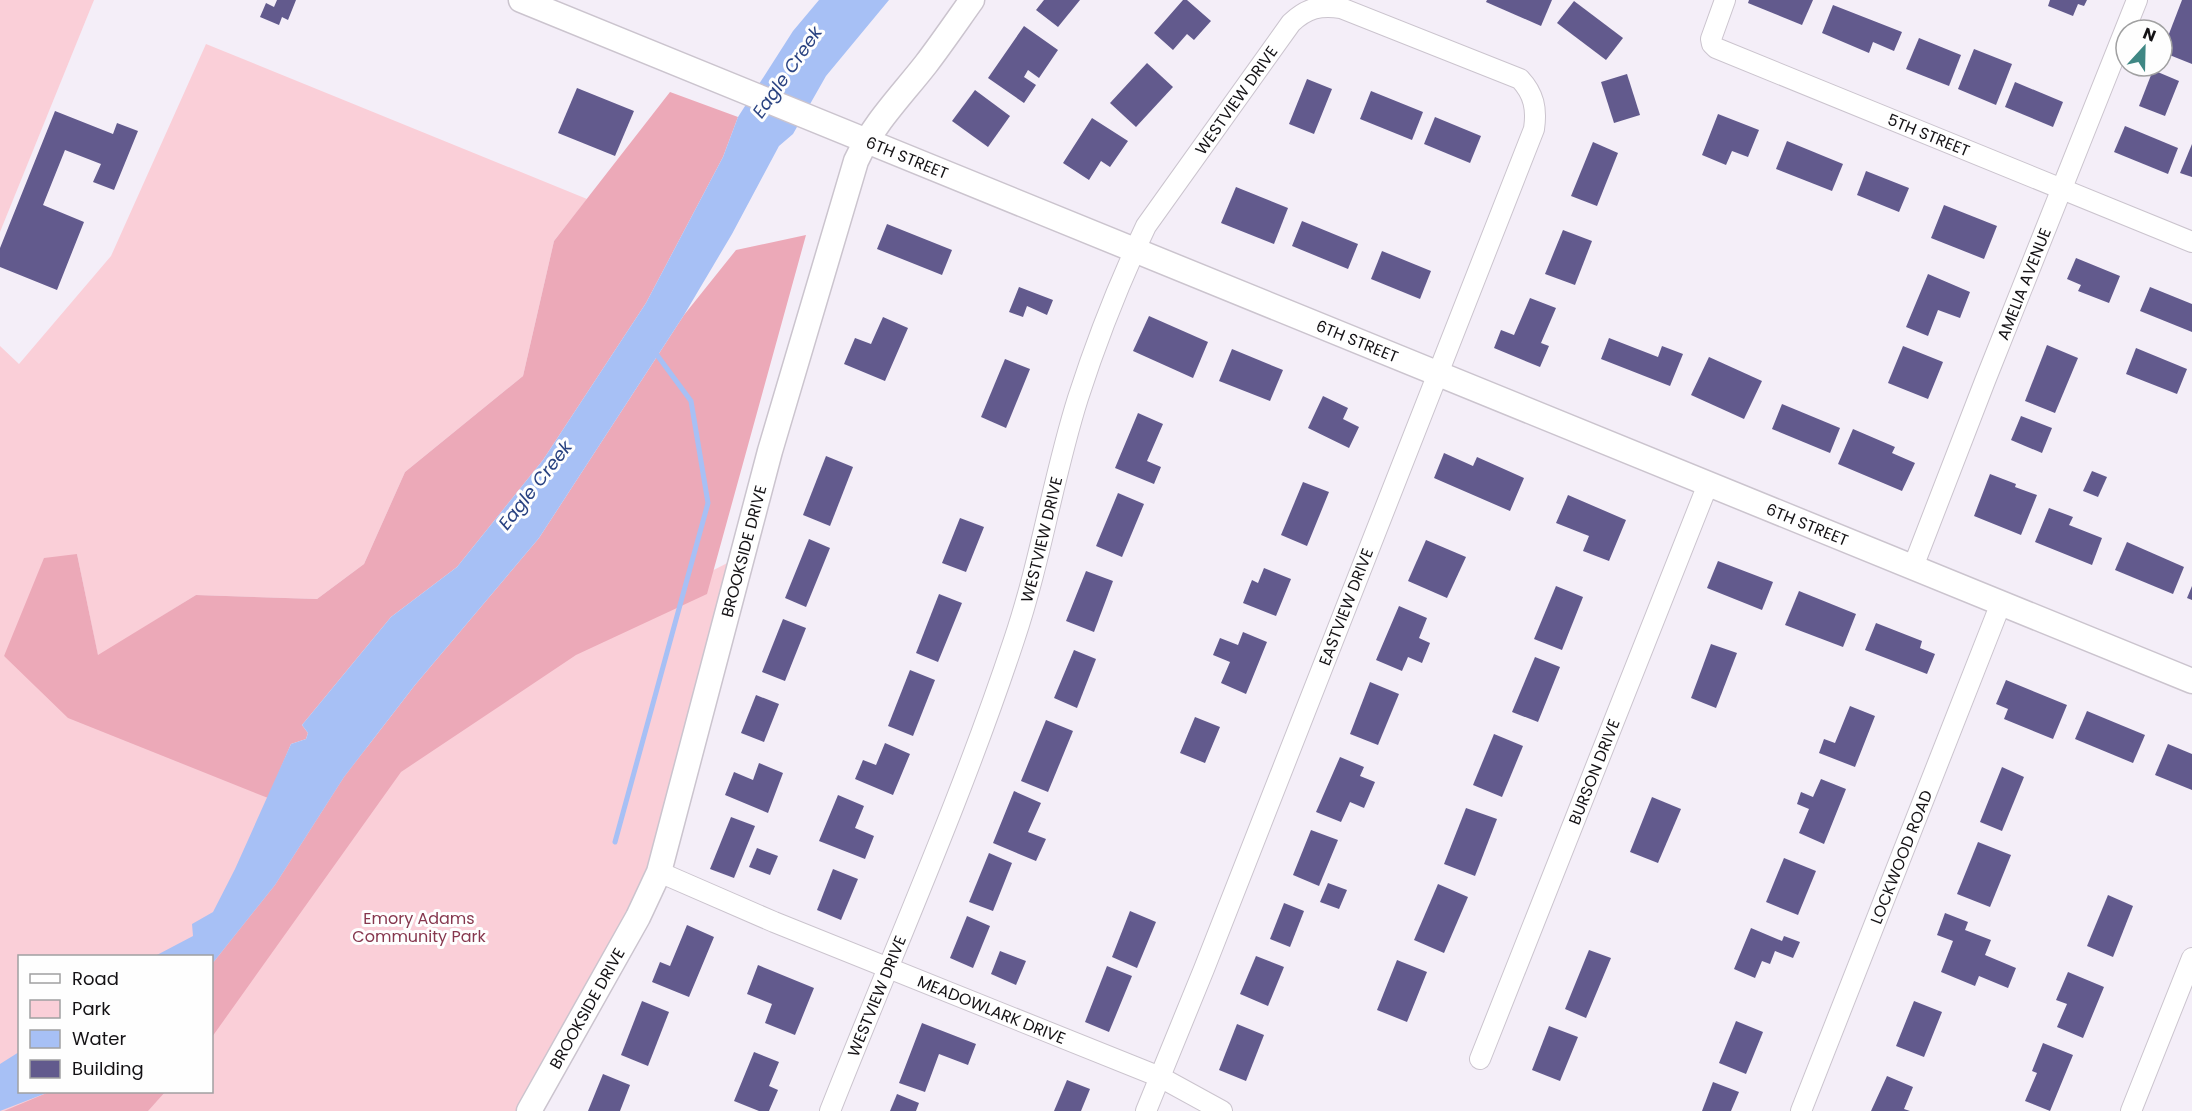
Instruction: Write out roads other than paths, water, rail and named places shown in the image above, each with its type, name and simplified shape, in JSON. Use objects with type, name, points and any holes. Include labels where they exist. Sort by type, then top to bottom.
[{"type":"street","name":"6TH STREET","points":[[521,0],[2192,681]]},
{"type":"street","name":"BROOKSIDE DRIVE","points":[[529,1111],[638,917],[659,872],[770,452],[856,161],[866,141],[972,0]]},
{"type":"street","name":"5TH STREET","points":[[1725,0],[1711,39],[1712,45],[1716,48],[2192,242]]},
{"type":"street","name":"AMELIA AVENUE","points":[[1913,567],[2138,0]]},
{"type":"street","name":"EASTVIEW DRIVE","points":[[1146,1111],[1526,154],[1536,117],[1528,88],[1512,76],[1341,8],[1316,7]]},
{"type":"street","name":"WESTVIEW DRIVE","points":[[830,1111],[964,775],[1013,643],[1040,554],[1078,399],[1134,250],[1146,226],[1291,23],[1300,15],[1316,7]]},
{"type":"street","name":"BURSON DRIVE","points":[[1480,1059],[1708,484]]},
{"type":"street","name":"LOCKWOOD ROAD","points":[[1801,1111],[2001,603]]},
{"type":"street","name":"MEADOWLARK DRIVE","points":[[659,872],[774,922],[1160,1077],[1222,1111]]},
{"type":"street","points":[[2131,1111],[2192,958]]},
{"type":"water","name":"Eagle Creek","points":[[819,0],[889,0],[826,76],[793,134],[779,146],[732,234],[684,315],[539,538],[415,685],[344,777],[275,885],[213,963],[213,955],[157,955],[193,936],[192,924],[213,912],[235,869],[291,744],[306,739],[308,733],[302,725],[391,617],[457,567],[543,460],[646,303],[723,157],[738,117],[793,31]]},
{"type":"water","points":[[18,1053],[18,1093],[46,1093],[0,1111],[0,1064]]},
{"type":"waterway","points":[[615,842],[708,503],[691,401],[654,351]]},
{"type":"park label","name":"Emory Adams Community Park","points":[[419,927]]}]
